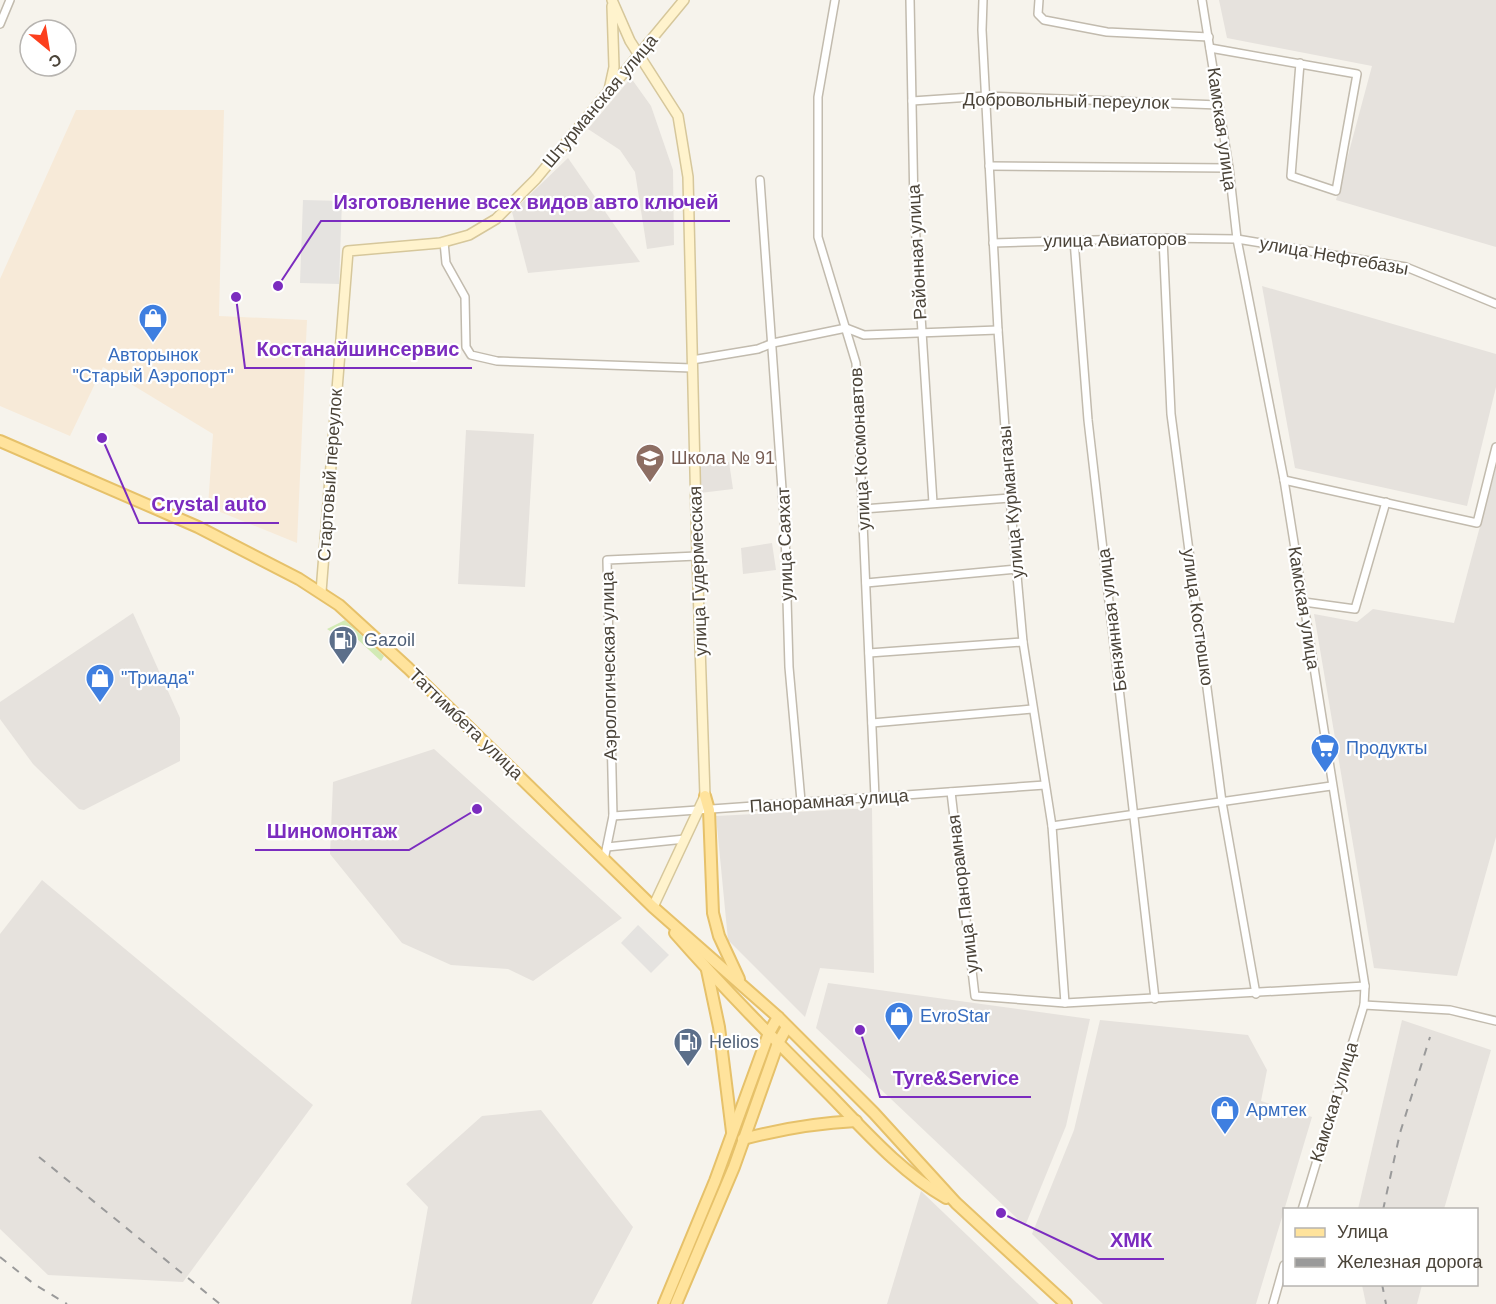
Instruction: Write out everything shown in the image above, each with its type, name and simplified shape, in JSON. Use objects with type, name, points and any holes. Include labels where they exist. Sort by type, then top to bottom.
[{"type":"main road","name":"улица Гудермесская","points":[[612,0],[639,56],[678,117],[688,177],[705,796]]},
{"type":"main road","points":[[608,92],[614,66],[612,0]]},
{"type":"main road","name":"Штурманская улица","points":[[348,251],[444,242],[469,235],[496,219],[536,179],[682,1]]},
{"type":"main road","name":"Стартовый переулок","points":[[321,592],[348,251]]},
{"type":"main road","name":"Таттимбета улица","points":[[0,441],[198,527],[321,592],[394,655],[653,908]]},
{"type":"main road","points":[[705,796],[704,811],[713,913],[719,936],[740,982]]},
{"type":"main road","points":[[653,908],[685,839],[704,811]]},
{"type":"main road","points":[[653,908],[778,1017],[874,1113],[956,1203],[1066,1304]]},
{"type":"main road","points":[[653,908],[707,969],[856,1121],[922,1184],[956,1203]]},
{"type":"main road","points":[[707,969],[737,1137]]},
{"type":"main road","points":[[676,1304],[737,1137],[769,1033],[778,1017]]},
{"type":"main road","points":[[664,1304],[778,1043],[788,1027]]},
{"type":"main road","points":[[737,1137],[814,1123],[856,1121]]},
{"type":"street","points":[[0,24],[10,0]]},
{"type":"street","name":"улица Космонавтов","points":[[835,0],[818,97],[818,237],[856,363],[875,797]]},
{"type":"street","name":"Районная улица","points":[[910,0],[921,333],[933,503]]},
{"type":"street","name":"улица Курмангазы","points":[[983,0],[982,30],[993,243],[1010,498],[1023,642],[1052,825],[1065,1003]]},
{"type":"street","points":[[1039,0],[1038,14],[1044,20],[1107,32],[1209,37]]},
{"type":"street","name":"Камская улица","points":[[1202,0],[1229,168],[1237,239],[1284,480],[1365,986],[1364,1005],[1302,1208]]},
{"type":"street","points":[[1210,48],[1299,63],[1357,74],[1336,191],[1291,176],[1299,63]]},
{"type":"street","name":"Добровольный переулок","points":[[912,101],[986,96],[1219,105]]},
{"type":"street","points":[[989,166],[1229,168]]},
{"type":"street","name":"улица Саяхат","points":[[760,180],[786,531],[789,667],[801,801]]},
{"type":"street","name":"улица Авиаторов","points":[[993,243],[1163,238],[1237,239]]},
{"type":"street","name":"улица Костюшко","points":[[1163,238],[1171,414],[1222,802],[1256,994]]},
{"type":"street","name":"улица Нефтебазы","points":[[1237,239],[1406,267],[1496,304]]},
{"type":"street","name":"Бензинная улица","points":[[1074,240],[1088,420],[1136,814],[1155,999]]},
{"type":"street","points":[[444,242],[447,263],[465,297],[466,347],[471,355],[497,361],[692,364],[758,349],[773,343],[846,328],[864,335],[998,330]]},
{"type":"street","points":[[1284,480],[1477,523],[1496,447]]},
{"type":"street","points":[[863,509],[1010,498]]},
{"type":"street","points":[[1304,602],[1355,609],[1386,502]]},
{"type":"street","name":"Аэрологическая улица","points":[[604,861],[613,816],[607,560],[697,556]]},
{"type":"street","points":[[866,583],[1017,569]]},
{"type":"street","points":[[869,653],[1023,642]]},
{"type":"street","points":[[872,723],[1032,708]]},
{"type":"street","name":"Панорамная улица","points":[[613,816],[1045,785]]},
{"type":"street","points":[[1052,825],[1332,786]]},
{"type":"street","name":"улица Панорамная","points":[[951,792],[975,996],[1065,1003]]},
{"type":"street","points":[[607,847],[685,839]]},
{"type":"street","points":[[1065,1003],[1256,994],[1365,986]]},
{"type":"street","points":[[1364,1005],[1450,1010],[1496,1021]]},
{"type":"street","points":[[1273,1304],[1283,1269]]},
{"type":"shaded area","points":[[1219,0],[1496,0],[1496,247],[1336,200],[1372,66],[1227,38]]},
{"type":"shaded area","points":[[631,78],[651,106],[673,170],[674,245],[647,249],[635,172],[620,150],[588,129]]},
{"type":"shaded area","name":"Авторынок \"Старый Аэропорт\"","points":[[76,110],[224,110],[219,316],[307,320],[297,543],[208,507],[213,434],[103,367],[70,436],[0,406],[0,279]]},
{"type":"shaded area","points":[[568,158],[640,262],[528,273],[512,212]]},
{"type":"shaded area","points":[[303,200],[342,201],[339,284],[300,283]]},
{"type":"shaded area","points":[[1262,286],[1496,354],[1496,387],[1467,506],[1295,468]]},
{"type":"shaded area","points":[[466,430],[534,434],[525,587],[458,584]]},
{"type":"shaded area","points":[[729,462],[733,489],[700,493],[699,467]]},
{"type":"shaded area","points":[[1496,467],[1496,837],[1457,976],[1374,968],[1314,614],[1357,622],[1373,609],[1454,623]]},
{"type":"shaded area","points":[[772,543],[776,570],[743,574],[741,548]]},
{"type":"shaded area","points":[[133,613],[180,718],[180,761],[84,810],[79,809],[33,764],[0,719],[0,702]]},
{"type":"shaded area","points":[[434,749],[622,918],[533,981],[508,969],[451,965],[402,943],[330,854],[333,782]]},
{"type":"shaded area","points":[[872,808],[874,973],[820,968],[805,1017],[728,940],[716,816]]},
{"type":"shaded area","points":[[42,880],[313,1105],[183,1282],[48,1275],[0,1229],[0,934]]},
{"type":"shaded area","points":[[638,925],[669,955],[651,973],[621,943]]},
{"type":"shaded area","points":[[828,983],[1090,1019],[1066,1126],[1025,1226],[816,1028]]},
{"type":"shaded area","points":[[1100,1020],[1248,1035],[1267,1070],[1261,1101],[1312,1117],[1256,1304],[1103,1304],[1032,1234],[1074,1130]]},
{"type":"shaded area","points":[[1402,1020],[1491,1050],[1444,1208],[1358,1208]]},
{"type":"shaded area","points":[[541,1110],[633,1227],[592,1304],[411,1304],[428,1207],[406,1184],[482,1116]]},
{"type":"shaded area","points":[[921,1191],[1039,1304],[887,1304]]},
{"type":"shaded area","points":[[1362,1286],[1422,1286],[1417,1304],[1366,1304]]},
{"type":"green space","points":[[345,620],[384,656],[381,661],[342,625],[330,631],[327,629]]},
{"type":"railway","points":[[1383,1208],[1400,1133],[1430,1037]]},
{"type":"railway","points":[[39,1157],[220,1304]]},
{"type":"railway","points":[[0,1257],[34,1284],[67,1304]]},
{"type":"railway","points":[[1382,1286],[1386,1304]]},
{"type":"place","name":"Изготовление всех видов авто ключей","points":[[278,286]]},
{"type":"place","name":"Костанайшинсервис","points":[[236,297]]},
{"type":"place","name":"Авторынок \"Старый Аэропорт\"","points":[[153,344]]},
{"type":"place","name":"Crystal auto","points":[[102,438]]},
{"type":"place","name":"Школа № 91","points":[[650,484]]},
{"type":"place","name":"Gazoil","points":[[343,666]]},
{"type":"place","name":"\"Триада\"","points":[[100,704]]},
{"type":"place","name":"Продукты","points":[[1325,774]]},
{"type":"place","name":"Шиномонтаж","points":[[477,809]]},
{"type":"place","name":"Tyre&Service","points":[[860,1030]]},
{"type":"place","name":"EvroStar","points":[[899,1042]]},
{"type":"place","name":"Helios","points":[[688,1068]]},
{"type":"place","name":"Армтек","points":[[1225,1136]]},
{"type":"place","name":"ХМК","points":[[1001,1213]]}]
